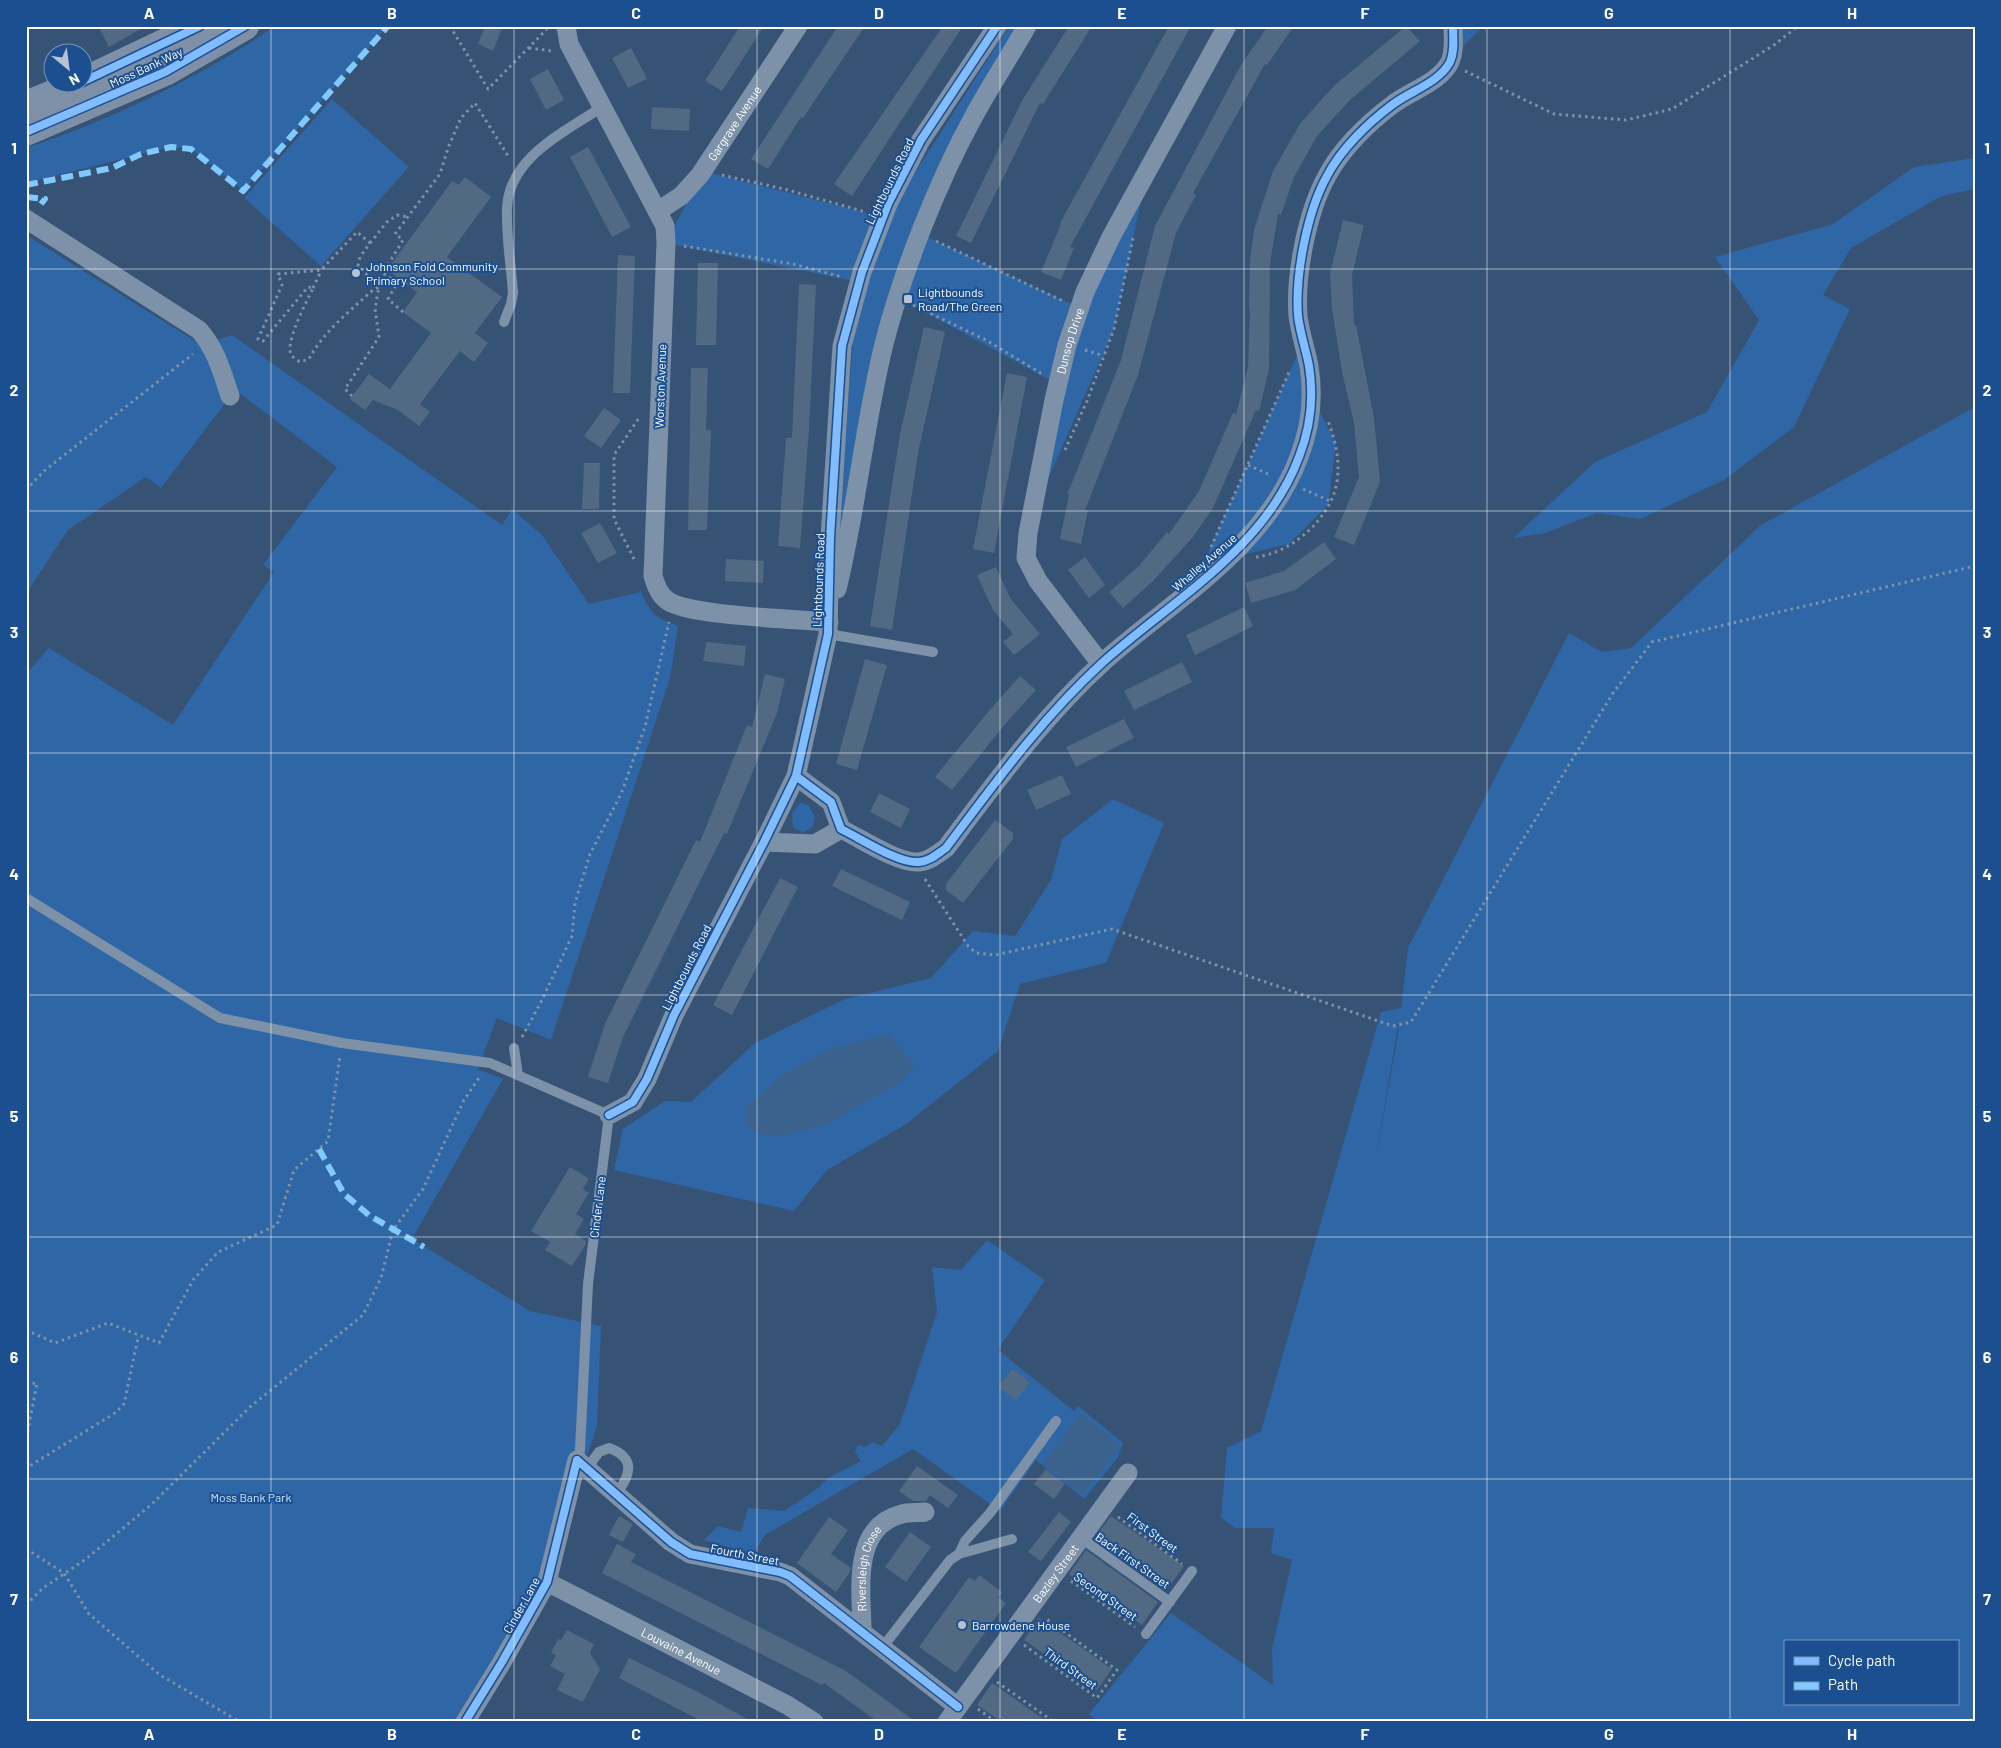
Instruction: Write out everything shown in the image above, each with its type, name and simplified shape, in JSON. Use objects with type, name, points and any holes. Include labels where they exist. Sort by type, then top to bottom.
[{"type":"highway","name":"Moss Bank Way","points":[[92,77],[200,26]]},
{"type":"highway","name":"Moss Bank Way","points":[[26,132],[165,72],[244,26]]},
{"type":"highway","name":"Moss Bank Way","points":[[26,104],[57,92]]},
{"type":"street","name":"Worston Avenue","points":[[566,26],[569,44],[665,226],[666,242],[652,576],[660,594],[674,605]]},
{"type":"street","name":"Gargrave Avenue","points":[[658,211],[682,196],[704,171],[798,26]]},
{"type":"street","name":"Lightbounds Road","points":[[828,628],[830,538],[842,346],[859,282],[883,217],[921,140],[997,26]]},
{"type":"street","name":"Lightbounds Road","points":[[608,1115],[634,1102],[647,1079],[674,1015],[764,842],[796,776],[828,628],[850,538],[873,396],[885,342],[921,234],[942,183],[974,116],[1027,26]]},
{"type":"street","name":"Dunsop Drive","points":[[1102,664],[1038,581],[1026,558],[1028,533],[1057,384],[1080,308],[1111,237],[1227,26]]},
{"type":"street","points":[[1449,62],[1454,45],[1453,26]]},
{"type":"street","name":"Whalley Avenue","points":[[912,862],[932,859],[946,848],[1032,734],[1102,664],[1243,545],[1278,499],[1299,458],[1311,415],[1310,369],[1298,316],[1305,240],[1315,197],[1333,164],[1363,131],[1392,105],[1436,77],[1449,62]]},
{"type":"street","points":[[26,219],[199,330],[210,342],[230,396]]},
{"type":"street","points":[[674,605],[688,610],[828,628]]},
{"type":"street","points":[[796,776],[831,802],[841,829],[912,862]]},
{"type":"street","points":[[764,842],[815,844],[841,829]]},
{"type":"street","name":"Fourth Street","points":[[582,1464],[671,1542],[690,1554],[780,1572],[790,1576],[882,1648],[952,1714]]},
{"type":"street","name":"Cinder Lane","points":[[465,1722],[502,1662],[547,1582],[582,1464]]},
{"type":"street","name":"Bazley Street","points":[[952,1714],[1128,1473]]},
{"type":"street","name":"Riversleigh Close","points":[[862,1632],[862,1563],[866,1544],[887,1520],[903,1514],[925,1512]]},
{"type":"street","name":"Louvaine Avenue","points":[[547,1582],[787,1705],[814,1722]]},
{"type":"lane","points":[[504,322],[513,293],[507,208],[514,181],[524,164],[537,151],[602,107]]},
{"type":"lane","points":[[828,628],[932,652]]},
{"type":"lane","points":[[26,898],[220,1018],[342,1043],[490,1063],[608,1115]]},
{"type":"lane","points":[[514,1048],[518,1075]]},
{"type":"lane","name":"Cinder Lane","points":[[582,1464],[580,1450],[588,1284],[608,1115]]},
{"type":"lane","points":[[959,1554],[965,1541],[990,1513],[1056,1421]]},
{"type":"lane","points":[[582,1464],[599,1452],[609,1448],[621,1452],[627,1462],[629,1472],[626,1482],[616,1494]]},
{"type":"lane","name":"Back First Street","points":[[1081,1538],[1170,1602]]},
{"type":"lane","points":[[882,1648],[941,1568],[959,1554],[1012,1539]]},
{"type":"lane","points":[[1146,1634],[1192,1571]]},
{"type":"path","points":[[450,26],[488,89],[550,26]]},
{"type":"path","points":[[1449,62],[1503,91],[1554,114],[1626,120],[1672,108],[1774,45],[1798,26]]},
{"type":"path","points":[[403,312],[388,299],[397,283],[383,273],[403,240],[395,234],[440,174],[448,148],[461,118],[475,103],[508,156]]},
{"type":"path","points":[[704,171],[784,188],[883,217]]},
{"type":"path","points":[[379,287],[358,266],[360,257],[387,222],[397,216],[408,217]]},
{"type":"path","points":[[370,243],[357,232],[322,270],[298,322],[290,349],[293,358],[300,362],[309,359],[316,347],[334,326],[373,290],[379,287]]},
{"type":"path","points":[[921,234],[1080,308]]},
{"type":"path","points":[[1063,454],[1087,401],[1114,330],[1134,237]]},
{"type":"path","points":[[666,242],[793,264],[859,282]]},
{"type":"path","points":[[313,288],[308,286],[263,341],[258,339],[282,285],[278,274],[322,270]]},
{"type":"path","points":[[352,396],[344,389],[379,337],[375,309],[379,287],[386,276]]},
{"type":"path","points":[[899,298],[986,340],[1057,384]]},
{"type":"path","points":[[1208,553],[1304,340]]},
{"type":"path","points":[[26,490],[44,472],[166,373],[210,342]]},
{"type":"path","points":[[1228,558],[1259,557],[1279,550],[1300,538],[1328,505],[1336,484],[1338,464],[1336,443],[1328,420],[1310,394]]},
{"type":"path","points":[[639,561],[634,559],[614,518],[614,455],[640,416],[644,416]]},
{"type":"path","points":[[912,862],[928,882],[968,946],[976,953],[995,955],[1112,929],[1393,1026],[1411,1022],[1613,693],[1652,642],[1975,566]]},
{"type":"path","points":[[514,1048],[534,1016],[572,936],[575,903],[590,854],[621,794],[645,727],[661,650],[674,605]]},
{"type":"path","points":[[26,1330],[55,1343],[108,1323],[159,1343],[194,1280],[218,1252],[277,1225],[294,1170],[328,1141],[342,1043]]},
{"type":"path","points":[[26,1605],[43,1588],[86,1559],[152,1504],[250,1407],[363,1315],[380,1278],[393,1230],[423,1190],[464,1100],[490,1063]]},
{"type":"path","points":[[26,1464],[28,1467],[115,1413],[124,1404],[138,1338]]},
{"type":"path","points":[[26,1384],[37,1382],[26,1440]]},
{"type":"path","points":[[26,1549],[64,1573],[89,1614],[160,1674],[240,1722]]},
{"type":"path","points":[[983,1672],[1054,1722]]},
{"type":"green space","points":[[275,26],[388,26],[243,191],[191,149],[171,147],[26,183],[26,148],[123,111],[155,96],[217,63]]},
{"type":"green space","points":[[1009,26],[1019,26],[916,225],[842,542],[837,542],[853,340],[863,288],[893,214],[911,179]]},
{"type":"green space","points":[[1461,26],[1483,26],[1463,46]]},
{"type":"green space","points":[[332,99],[409,167],[321,266],[244,198]]},
{"type":"green space","points":[[1975,158],[1975,189],[1941,196],[1851,248],[1823,295],[1850,309],[1794,427],[1724,480],[1640,519],[1597,513],[1545,533],[1513,538],[1595,462],[1707,412],[1759,320],[1715,257],[1833,224],[1914,167]]},
{"type":"green space","points":[[703,171],[883,217],[859,282],[666,243]]},
{"type":"green space","points":[[1145,182],[1114,329],[1031,518],[1057,384],[899,298],[921,234],[1080,308]]},
{"type":"green space","name":"Moss Bank Park","points":[[26,235],[203,346],[232,335],[502,525],[512,509],[542,535],[589,604],[641,592],[647,605],[655,614],[678,626],[670,678],[551,1040],[497,1018],[478,1069],[503,1079],[412,1239],[530,1311],[601,1326],[597,1425],[588,1454],[568,1459],[547,1582],[465,1722],[26,1722],[26,674],[49,648],[173,725],[274,572],[263,565],[337,467],[235,390],[161,488],[146,477],[68,530],[26,594]]},
{"type":"green space","points":[[1304,340],[1310,393],[1336,443],[1328,505],[1289,544],[1228,558],[1192,588]]},
{"type":"green space","points":[[1975,407],[1975,1722],[1100,1722],[1089,1714],[1171,1613],[1273,1685],[1272,1649],[1292,1560],[1271,1553],[1274,1528],[1235,1528],[1221,1517],[1227,1448],[1261,1431],[1381,1012],[1401,1008],[1408,948],[1569,633],[1602,652],[1631,648],[1761,525]],"holes":[[[1399,1020],[1398,1034],[1374,1168]]]},
{"type":"green space","points":[[1113,799],[1164,823],[1106,963],[1020,984],[998,1051],[905,1125],[827,1170],[794,1211],[614,1170],[623,1129],[665,1101],[691,1102],[755,1043],[845,999],[931,978],[973,931],[1015,936],[1051,880],[1062,839]]},
{"type":"green space","points":[[800,803],[808,805],[815,816],[813,826],[803,833],[793,827],[792,813]]},
{"type":"green space","points":[[987,1240],[1045,1280],[998,1350],[1074,1411],[1078,1406],[1123,1443],[1118,1457],[1084,1499],[1036,1460],[1000,1511],[913,1449],[765,1535],[753,1554],[704,1540],[718,1526],[741,1532],[748,1508],[784,1511],[818,1488],[828,1478],[861,1461],[855,1452],[857,1445],[865,1447],[873,1442],[882,1446],[900,1424],[937,1312],[932,1267],[961,1270]]},
{"type":"shaded area","points":[[889,1034],[915,1066],[900,1082],[826,1125],[782,1136],[757,1134],[746,1123],[746,1108],[778,1078],[829,1049]]},
{"type":"shaded area","points":[[1081,1413],[1119,1445],[1116,1453],[1081,1495],[1043,1463]]},
{"type":"building","points":[[98,26],[146,26],[109,47]]},
{"type":"building","points":[[485,26],[503,26],[493,51],[478,44]]},
{"type":"building","points":[[740,26],[764,26],[722,91],[705,81]]},
{"type":"building","points":[[838,26],[865,26],[803,118],[801,117],[768,169],[751,159]]},
{"type":"building","points":[[943,26],[963,26],[852,196],[834,184]]},
{"type":"building","points":[[1069,26],[1092,26],[1043,104],[1040,103],[971,243],[956,236],[1023,99]]},
{"type":"building","points":[[1169,26],[1191,26],[1070,247],[1074,248],[1061,280],[1041,272],[1060,223]]},
{"type":"building","points":[[1268,26],[1294,26],[1267,65],[1265,64],[1193,193],[1196,195],[1176,233],[1138,375],[1085,510],[1088,510],[1081,544],[1060,539],[1069,495],[1067,495],[1121,360],[1155,226],[1241,65]]},
{"type":"building","points":[[1406,26],[1420,41],[1350,100],[1317,136],[1294,177],[1281,215],[1278,214],[1270,264],[1269,369],[1259,411],[1256,410],[1213,508],[1193,537],[1153,581],[1123,608],[1109,592],[1139,566],[1167,532],[1169,534],[1199,491],[1233,413],[1236,414],[1248,368],[1250,260],[1254,230],[1273,171],[1300,124],[1320,101],[1336,84]]},
{"type":"building","points":[[631,48],[647,79],[628,88],[612,58]]},
{"type":"building","points":[[548,69],[564,100],[546,110],[530,79]]},
{"type":"building","points":[[652,107],[690,109],[689,131],[651,129]]},
{"type":"building","points":[[588,147],[631,227],[612,237],[570,157]]},
{"type":"building","points":[[465,177],[491,197],[447,257],[502,297],[475,333],[488,343],[474,362],[460,351],[420,404],[430,412],[419,426],[398,410],[373,400],[365,410],[350,399],[369,374],[390,389],[431,333],[403,312],[417,292],[387,270],[452,181],[459,185]]},
{"type":"building","points":[[1343,220],[1364,225],[1352,275],[1354,325],[1356,325],[1374,418],[1380,482],[1354,545],[1334,537],[1359,477],[1354,423],[1342,372],[1332,309],[1330,274]]},
{"type":"building","points":[[618,255],[635,256],[630,393],[613,393]]},
{"type":"building","points":[[698,263],[718,263],[716,345],[696,345]]},
{"type":"building","points":[[799,284],[816,285],[809,429],[800,548],[778,546],[786,438],[792,438]]},
{"type":"building","points":[[924,327],[945,332],[918,453],[892,630],[870,626],[900,434]]},
{"type":"building","points":[[691,368],[708,368],[706,430],[711,430],[707,530],[688,530]]},
{"type":"building","points":[[1007,373],[1027,377],[994,553],[973,549]]},
{"type":"building","points":[[604,408],[621,420],[601,448],[584,436]]},
{"type":"building","points":[[584,463],[600,463],[599,509],[582,509]]},
{"type":"building","points":[[600,523],[617,553],[598,563],[581,533]]},
{"type":"building","points":[[1324,542],[1336,559],[1295,590],[1251,603],[1245,583],[1284,571]]},
{"type":"building","points":[[1085,557],[1105,585],[1089,598],[1068,570]]},
{"type":"building","points":[[726,559],[764,561],[763,583],[725,581]]},
{"type":"building","points":[[996,567],[1010,598],[1040,634],[1014,655],[1003,642],[1013,634],[993,610],[977,575]]},
{"type":"building","points":[[1244,607],[1253,626],[1195,655],[1186,635]]},
{"type":"building","points":[[706,642],[746,646],[744,666],[703,661]]},
{"type":"building","points":[[865,659],[887,665],[857,770],[836,764]]},
{"type":"building","points":[[1182,662],[1192,682],[1134,710],[1124,691]]},
{"type":"building","points":[[765,674],[785,679],[777,713],[727,834],[724,833],[623,1037],[608,1083],[588,1077],[605,1024],[696,840],[700,842],[747,725],[752,727]]},
{"type":"building","points":[[1020,676],[1036,690],[1006,723],[952,790],[935,777]]},
{"type":"building","points":[[1124,719],[1134,738],[1076,767],[1066,747]]},
{"type":"building","points":[[1062,775],[1071,794],[1036,810],[1027,790]]},
{"type":"building","points":[[879,793],[910,809],[901,828],[870,812]]},
{"type":"building","points":[[995,820],[1013,833],[1013,839],[963,903],[946,890],[946,884]]},
{"type":"building","points":[[841,869],[910,902],[902,920],[832,886]]},
{"type":"building","points":[[780,878],[798,887],[732,1015],[713,1005]]},
{"type":"building","points":[[570,1167],[589,1179],[583,1189],[589,1193],[576,1214],[584,1219],[575,1234],[586,1241],[586,1244],[572,1266],[545,1250],[550,1242],[531,1231]]},
{"type":"building","points":[[1012,1369],[1030,1382],[1016,1400],[998,1387]]},
{"type":"building","points":[[917,1466],[958,1495],[948,1508],[930,1495],[926,1501],[913,1501],[899,1491]]},
{"type":"building","points":[[1046,1469],[1065,1484],[1054,1499],[1034,1484]]},
{"type":"building","points":[[1059,1512],[1071,1522],[1041,1561],[1028,1552]]},
{"type":"building","points":[[619,1516],[633,1524],[623,1542],[609,1535]]},
{"type":"building","points":[[1111,1516],[1184,1566],[1166,1591],[1094,1539]]},
{"type":"building","points":[[829,1517],[848,1530],[831,1554],[851,1568],[836,1592],[797,1563]]},
{"type":"building","points":[[910,1532],[931,1547],[906,1582],[885,1567]]},
{"type":"building","points":[[617,1544],[636,1554],[631,1562],[846,1671],[916,1722],[878,1722],[824,1683],[822,1685],[602,1573]]},
{"type":"building","points":[[1086,1550],[1158,1602],[1142,1625],[1069,1574]]},
{"type":"building","name":"Barrowdene House","points":[[979,1575],[1002,1592],[998,1598],[1006,1603],[956,1673],[919,1647],[969,1577],[975,1581]]},
{"type":"building","points":[[1039,1618],[1112,1669],[1097,1690],[1024,1640]]},
{"type":"building","points":[[567,1630],[594,1644],[590,1653],[600,1669],[583,1702],[557,1690],[565,1674],[550,1666],[556,1655],[551,1653],[558,1639],[561,1640]]},
{"type":"building","points":[[629,1658],[753,1722],[703,1722],[619,1678]]},
{"type":"building","points":[[992,1683],[1048,1722],[1002,1722],[977,1705]]},
{"type":"marked path","points":[[26,185],[112,168],[141,154],[171,147],[191,149],[243,191],[388,26]]},
{"type":"marked path","points":[[26,197],[45,199],[41,204]]},
{"type":"marked path","points":[[319,1149],[344,1194],[370,1216],[424,1247]]},
{"type":"cycle path","points":[[92,77],[200,26]]},
{"type":"cycle path","points":[[26,132],[165,72],[245,26]]},
{"type":"cycle path","points":[[609,1115],[633,1102],[647,1079],[674,1015],[764,842],[796,776],[828,634],[830,538],[842,346],[862,272],[888,204],[921,140],[997,26]]},
{"type":"cycle path","points":[[796,776],[831,802],[841,829],[901,859],[911,862],[930,859],[946,848],[1020,752],[1080,684],[1129,640],[1214,571],[1264,519],[1284,490],[1299,457],[1310,413],[1310,378],[1298,316],[1298,282],[1308,225],[1320,191],[1327,176],[1347,146],[1365,128],[1392,105],[1432,81],[1445,69],[1453,53],[1453,26]]},
{"type":"cycle path","points":[[465,1722],[502,1662],[547,1582],[577,1460],[671,1542],[690,1554],[780,1572],[790,1576],[958,1707]]},
{"type":"place","name":"Johnson Fold Community Primary School","points":[[356,273]]},
{"type":"place","name":"Lightbounds Road/The Green","points":[[908,299]]},
{"type":"place","name":"Barrowdene House","points":[[962,1625]]}]
